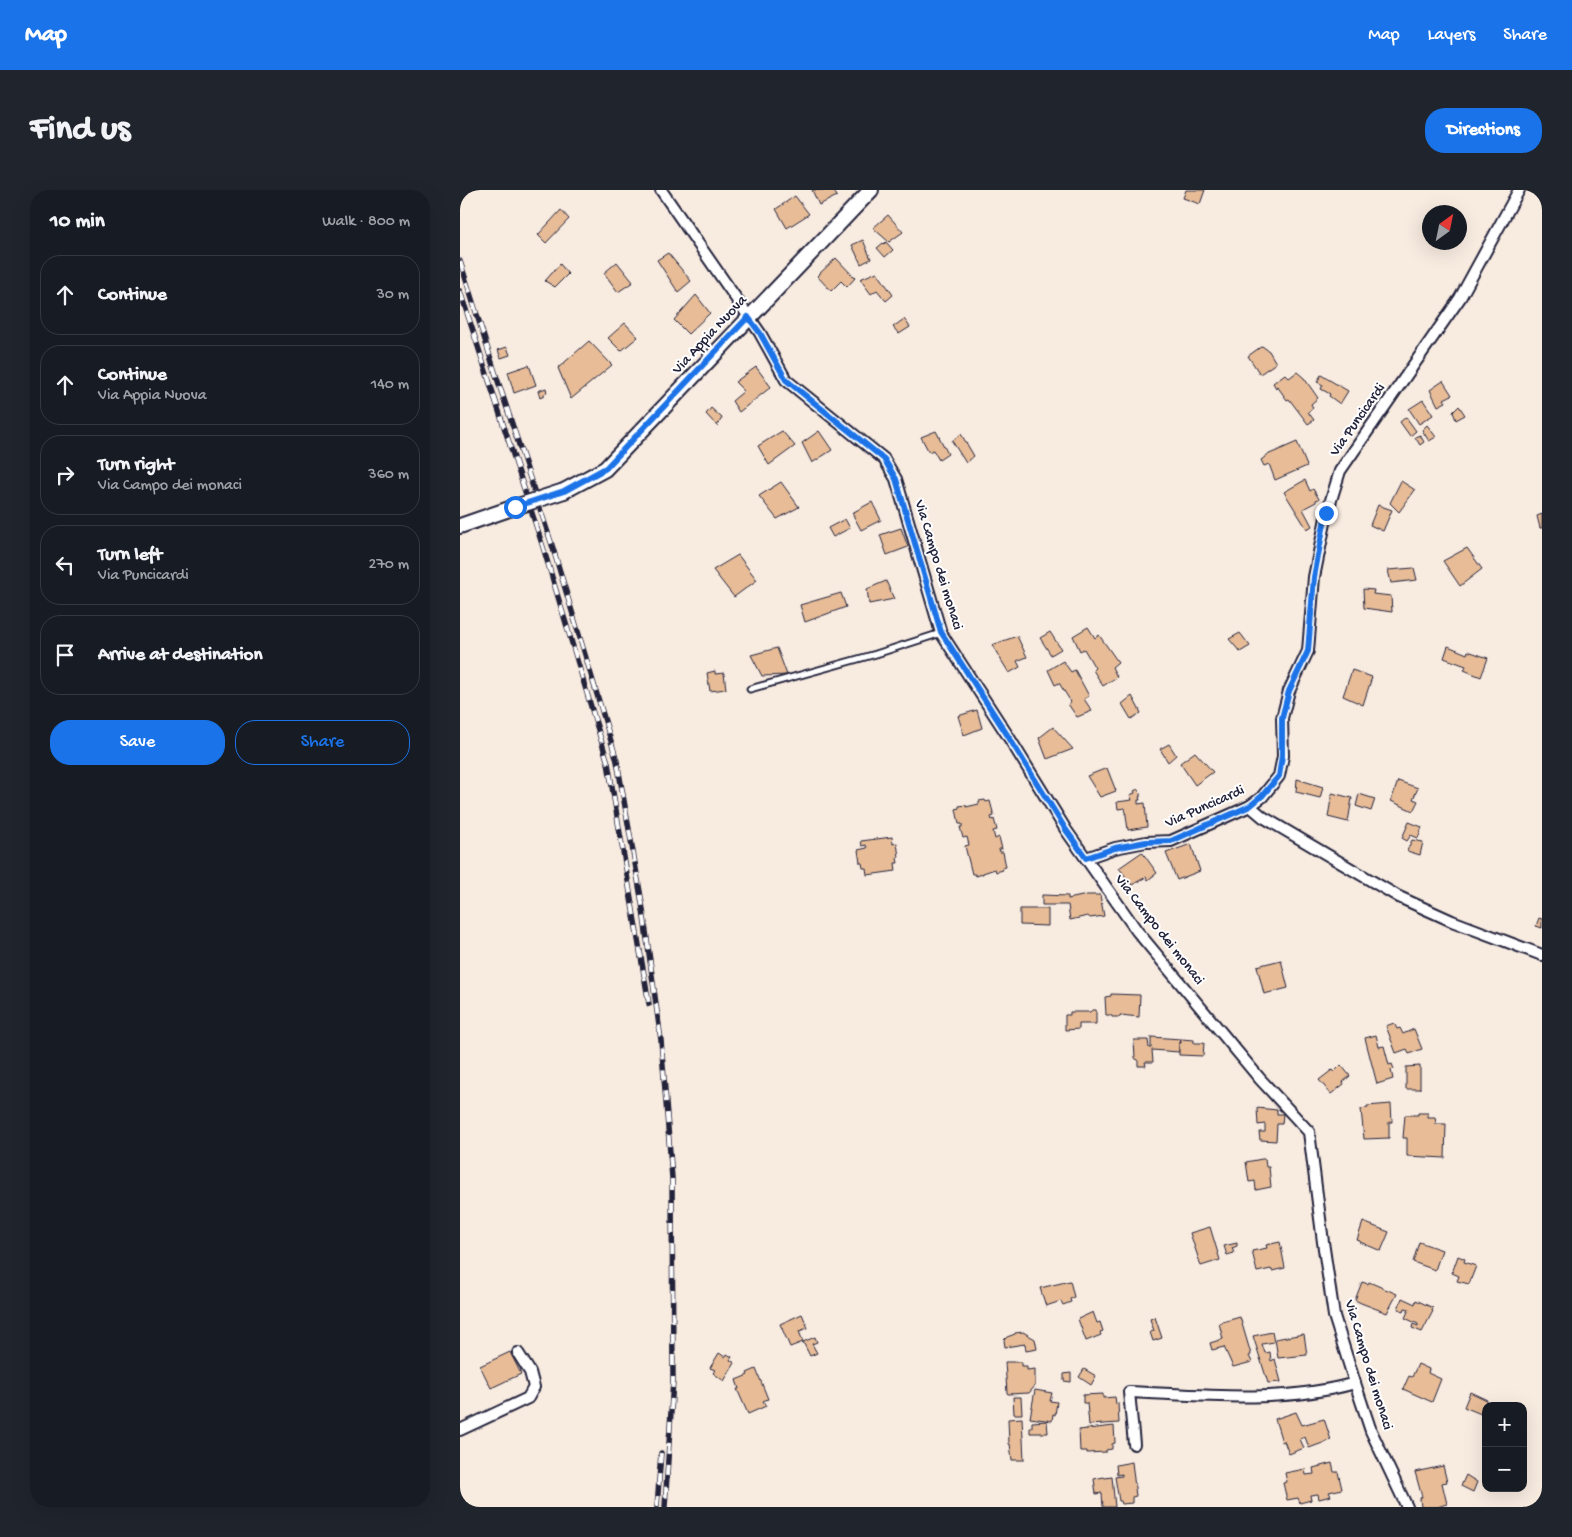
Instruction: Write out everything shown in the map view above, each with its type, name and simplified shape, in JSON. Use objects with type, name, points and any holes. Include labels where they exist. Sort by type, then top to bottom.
[{"type":"street","name":"Via Campo dei monaci","points":[[660,190],[760,333],[786,380],[884,459],[896,479],[941,632],[1066,830],[1137,931],[1260,1078],[1309,1132],[1334,1316],[1354,1383],[1372,1431],[1407,1507]]},
{"type":"street","name":"Via Appia Nuova","points":[[460,526],[564,491],[606,468],[871,190]]},
{"type":"street","name":"Via Puncicardi","points":[[1086,858],[1115,848],[1146,842],[1171,841],[1250,806],[1262,796],[1279,776],[1282,756],[1282,718],[1289,691],[1308,651],[1314,577],[1326,513],[1340,471],[1460,298],[1519,190]]},
{"type":"street","points":[[1250,806],[1263,817],[1399,897],[1452,921],[1542,955]]},
{"type":"street","points":[[460,1430],[528,1398],[534,1387],[530,1372],[518,1353]]},
{"type":"street","points":[[1134,1444],[1128,1392],[1269,1396],[1330,1390],[1354,1383]]},
{"type":"lane","points":[[750,689],[876,654],[941,632]]},
{"type":"building","points":[[812,190],[833,190],[837,196],[819,205]]},
{"type":"building","points":[[1186,190],[1205,190],[1200,204],[1183,198]]},
{"type":"building","points":[[795,196],[809,214],[787,228],[776,209]]},
{"type":"building","points":[[561,210],[569,219],[546,243],[538,235]]},
{"type":"building","points":[[888,215],[903,232],[889,242],[873,228]]},
{"type":"building","points":[[863,240],[871,259],[861,264],[852,245]]},
{"type":"building","points":[[886,242],[893,250],[885,257],[877,248]]},
{"type":"building","points":[[668,253],[691,281],[678,292],[657,260]]},
{"type":"building","points":[[836,258],[855,278],[847,287],[841,281],[831,291],[817,276]]},
{"type":"building","points":[[617,262],[633,282],[618,292],[604,273]]},
{"type":"building","points":[[560,264],[568,274],[555,287],[545,281]]},
{"type":"building","points":[[877,272],[893,295],[886,301],[877,290],[871,294],[860,279]]},
{"type":"building","points":[[696,295],[710,313],[688,334],[674,320]]},
{"type":"building","points":[[904,319],[910,327],[899,334],[893,327]]},
{"type":"building","points":[[625,323],[638,337],[621,351],[608,338]]},
{"type":"building","points":[[589,341],[612,365],[571,399],[558,368]]},
{"type":"building","points":[[1262,346],[1269,351],[1276,363],[1260,374],[1248,356]]},
{"type":"building","points":[[507,347],[510,355],[501,358],[498,350]]},
{"type":"building","points":[[529,365],[536,385],[514,393],[508,372]]},
{"type":"building","points":[[756,367],[771,387],[739,412],[732,401],[744,391],[735,382]]},
{"type":"building","points":[[1297,372],[1304,378],[1318,398],[1311,404],[1313,408],[1308,412],[1314,420],[1308,424],[1289,399],[1287,400],[1273,383],[1285,374],[1289,378]]},
{"type":"building","points":[[1321,375],[1348,391],[1340,404],[1329,396],[1330,394],[1321,389],[1323,385],[1317,382]]},
{"type":"building","points":[[1443,381],[1452,395],[1444,399],[1446,402],[1438,406],[1430,390]]},
{"type":"building","points":[[546,388],[547,393],[540,398],[538,391]]},
{"type":"building","points":[[1423,400],[1433,415],[1419,424],[1409,409]]},
{"type":"building","points":[[1459,406],[1465,415],[1456,420],[1453,412]]},
{"type":"building","points":[[711,408],[722,418],[717,426],[706,414]]},
{"type":"building","points":[[1406,417],[1416,431],[1410,436],[1400,422]]},
{"type":"building","points":[[1427,425],[1436,437],[1429,441],[1422,430]]},
{"type":"building","points":[[782,431],[795,446],[769,465],[758,446]]},
{"type":"building","points":[[819,431],[832,450],[812,463],[802,443]]},
{"type":"building","points":[[936,431],[948,454],[939,460],[933,450],[929,452],[921,437]]},
{"type":"building","points":[[961,434],[974,456],[966,463],[952,441]]},
{"type":"building","points":[[1420,435],[1424,442],[1420,445],[1415,437]]},
{"type":"building","points":[[1297,442],[1307,466],[1275,480],[1269,464],[1264,466],[1261,460],[1265,456]]},
{"type":"building","points":[[1305,480],[1310,491],[1313,489],[1319,499],[1303,509],[1312,526],[1307,529],[1284,492]]},
{"type":"building","points":[[1401,481],[1415,490],[1399,512],[1390,503]]},
{"type":"building","points":[[781,482],[799,507],[777,519],[759,496]]},
{"type":"building","points":[[872,502],[881,520],[861,530],[852,513]]},
{"type":"building","points":[[1378,505],[1392,510],[1383,531],[1370,525]]},
{"type":"building","points":[[1542,514],[1542,528],[1540,528],[1537,516]]},
{"type":"building","points":[[845,519],[850,528],[833,537],[828,528]]},
{"type":"building","points":[[901,528],[908,547],[887,555],[880,535]]},
{"type":"building","points":[[1467,548],[1482,569],[1460,586],[1443,561]]},
{"type":"building","points":[[738,555],[757,580],[734,597],[713,570]]},
{"type":"building","points":[[1414,568],[1417,580],[1391,583],[1388,570]]},
{"type":"building","points":[[886,581],[894,599],[869,604],[867,589]]},
{"type":"building","points":[[1363,589],[1374,590],[1373,594],[1391,596],[1392,612],[1364,608]]},
{"type":"building","points":[[841,593],[846,607],[805,622],[800,605]]},
{"type":"building","points":[[1088,627],[1095,638],[1099,635],[1118,662],[1112,667],[1117,677],[1103,686],[1093,670],[1095,668],[1084,649],[1080,651],[1073,636]]},
{"type":"building","points":[[1050,632],[1061,649],[1051,655],[1040,638]]},
{"type":"building","points":[[1240,633],[1250,646],[1240,652],[1229,639]]},
{"type":"building","points":[[1017,636],[1027,657],[1017,661],[1020,667],[1009,673],[992,645]]},
{"type":"building","points":[[1448,646],[1467,654],[1468,651],[1488,658],[1481,677],[1464,670],[1466,666],[1444,658]]},
{"type":"building","points":[[777,648],[787,675],[762,676],[751,655]]},
{"type":"building","points":[[1063,661],[1071,672],[1075,670],[1089,696],[1084,699],[1092,711],[1077,717],[1068,704],[1071,702],[1059,683],[1055,685],[1048,670]]},
{"type":"building","points":[[1352,670],[1372,677],[1363,705],[1343,696]]},
{"type":"building","points":[[715,671],[715,674],[724,673],[726,689],[710,691],[707,673]]},
{"type":"building","points":[[1132,696],[1141,713],[1131,719],[1122,704]]},
{"type":"building","points":[[977,710],[982,728],[964,735],[958,716]]},
{"type":"building","points":[[1053,727],[1073,749],[1047,759],[1039,738]]},
{"type":"building","points":[[1169,744],[1176,755],[1168,762],[1160,749]]},
{"type":"building","points":[[1195,752],[1213,772],[1195,785],[1180,763]]},
{"type":"building","points":[[1107,768],[1116,791],[1100,797],[1087,776]]},
{"type":"building","points":[[1297,779],[1323,787],[1320,798],[1296,792]]},
{"type":"building","points":[[1398,781],[1418,788],[1413,799],[1418,801],[1413,811],[1391,801]]},
{"type":"building","points":[[1138,789],[1141,796],[1139,797],[1138,804],[1145,803],[1147,827],[1128,830],[1125,808],[1118,809],[1117,802],[1132,800],[1130,795]]},
{"type":"building","points":[[1332,793],[1352,798],[1348,822],[1328,817]]},
{"type":"building","points":[[1359,794],[1375,799],[1371,811],[1356,806]]},
{"type":"building","points":[[985,800],[986,802],[990,801],[994,816],[991,817],[992,820],[994,819],[997,830],[993,831],[995,839],[999,837],[1002,849],[999,849],[1000,852],[1003,852],[1006,867],[1002,868],[1003,870],[996,872],[995,869],[976,876],[972,874],[965,846],[969,845],[967,837],[963,838],[960,827],[962,827],[962,824],[959,824],[956,809],[959,806],[966,805],[966,807],[979,804],[979,801]]},
{"type":"building","points":[[1409,822],[1422,827],[1418,838],[1411,835],[1407,841],[1402,838]]},
{"type":"building","points":[[892,837],[893,844],[897,843],[899,857],[897,858],[898,863],[895,863],[896,871],[867,875],[866,868],[863,868],[862,863],[860,863],[858,850],[867,848],[866,845],[862,846],[861,841]]},
{"type":"building","points":[[1412,840],[1423,842],[1420,855],[1407,851]]},
{"type":"building","points":[[1191,844],[1200,871],[1177,880],[1166,853]]},
{"type":"building","points":[[1142,852],[1157,873],[1148,880],[1146,877],[1132,885],[1119,868]]},
{"type":"building","points":[[1042,895],[1068,896],[1068,899],[1087,895],[1100,895],[1104,916],[1090,918],[1088,916],[1070,920],[1068,905],[1042,905]]},
{"type":"building","points":[[1020,909],[1048,909],[1048,926],[1020,925]]},
{"type":"building","points":[[1539,918],[1542,919],[1542,928],[1536,926]]},
{"type":"building","points":[[1281,960],[1288,988],[1264,994],[1257,966]]},
{"type":"building","points":[[1111,994],[1140,995],[1139,1017],[1120,1015],[1120,1017],[1112,1017],[1111,1015],[1106,1015],[1105,997],[1111,996]]},
{"type":"building","points":[[1096,1010],[1096,1024],[1079,1024],[1079,1029],[1065,1030],[1065,1015],[1070,1015],[1070,1012],[1090,1012]]},
{"type":"building","points":[[1394,1023],[1403,1034],[1414,1029],[1422,1049],[1409,1054],[1407,1049],[1396,1053],[1386,1026]]},
{"type":"building","points":[[1376,1035],[1379,1047],[1384,1046],[1389,1065],[1392,1064],[1394,1069],[1391,1070],[1393,1079],[1377,1084],[1365,1038]]},
{"type":"building","points":[[1151,1037],[1181,1039],[1179,1052],[1152,1050],[1153,1062],[1145,1062],[1146,1066],[1138,1066],[1138,1061],[1135,1058],[1134,1040],[1148,1040],[1149,1048],[1151,1048]]},
{"type":"building","points":[[1181,1039],[1194,1040],[1194,1043],[1204,1043],[1203,1056],[1179,1055]]},
{"type":"building","points":[[1341,1065],[1350,1076],[1343,1082],[1344,1084],[1331,1094],[1319,1080],[1332,1070],[1334,1072]]},
{"type":"building","points":[[1420,1066],[1420,1089],[1406,1089],[1406,1067]]},
{"type":"building","points":[[1391,1104],[1392,1122],[1389,1122],[1389,1138],[1364,1139],[1361,1109],[1368,1108],[1367,1106]]},
{"type":"building","points":[[1257,1108],[1277,1110],[1277,1114],[1283,1114],[1282,1124],[1277,1124],[1276,1141],[1260,1140],[1259,1132],[1265,1132],[1265,1124],[1258,1125]]},
{"type":"building","points":[[1418,1113],[1428,1113],[1428,1117],[1435,1117],[1436,1124],[1446,1124],[1445,1158],[1407,1156],[1407,1138],[1403,1138],[1405,1115],[1418,1115]]},
{"type":"building","points":[[1265,1159],[1266,1167],[1269,1167],[1271,1187],[1256,1190],[1255,1181],[1249,1182],[1246,1162]]},
{"type":"building","points":[[1363,1222],[1389,1232],[1381,1251],[1357,1240]]},
{"type":"building","points":[[1210,1227],[1220,1260],[1201,1266],[1190,1233]]},
{"type":"building","points":[[1280,1242],[1285,1268],[1257,1272],[1252,1251],[1267,1248],[1266,1245]]},
{"type":"building","points":[[1419,1242],[1442,1250],[1435,1270],[1413,1262]]},
{"type":"building","points":[[1237,1243],[1237,1246],[1232,1248],[1234,1253],[1227,1255],[1224,1246]]},
{"type":"building","points":[[1458,1256],[1465,1259],[1464,1262],[1476,1266],[1469,1284],[1457,1281],[1459,1276],[1452,1273]]},
{"type":"building","points":[[1070,1281],[1074,1297],[1070,1299],[1071,1302],[1063,1305],[1061,1301],[1046,1306],[1040,1288]]},
{"type":"building","points":[[1362,1282],[1368,1284],[1369,1282],[1397,1294],[1387,1313],[1355,1300]]},
{"type":"building","points":[[1402,1298],[1415,1304],[1416,1300],[1433,1308],[1422,1332],[1412,1328],[1413,1324],[1418,1326],[1418,1324],[1405,1318],[1409,1309],[1405,1308],[1404,1311],[1398,1309]]},
{"type":"building","points":[[1093,1312],[1097,1323],[1100,1322],[1103,1331],[1100,1332],[1101,1335],[1086,1341],[1078,1319]]},
{"type":"building","points":[[802,1314],[808,1328],[799,1331],[803,1342],[790,1347],[780,1324]]},
{"type":"building","points":[[1155,1317],[1162,1338],[1153,1341],[1150,1332],[1154,1331],[1150,1319]]},
{"type":"building","points":[[1240,1317],[1252,1362],[1233,1367],[1224,1347],[1212,1350],[1210,1343],[1223,1339],[1219,1323]]},
{"type":"building","points":[[1023,1332],[1035,1339],[1037,1349],[1026,1351],[1025,1344],[1005,1347],[1004,1340],[1007,1337]]},
{"type":"building","points":[[1272,1332],[1274,1342],[1262,1344],[1265,1353],[1270,1352],[1271,1361],[1275,1359],[1281,1382],[1268,1383],[1253,1336]]},
{"type":"building","points":[[1304,1334],[1307,1355],[1278,1358],[1275,1339]]},
{"type":"building","points":[[815,1337],[817,1342],[812,1344],[817,1353],[810,1356],[803,1342]]},
{"type":"building","points":[[510,1352],[521,1374],[491,1388],[480,1366]]},
{"type":"building","points":[[719,1353],[725,1357],[727,1354],[732,1357],[730,1360],[735,1363],[724,1381],[713,1373],[715,1370],[710,1368]]},
{"type":"building","points":[[1005,1362],[1021,1362],[1021,1366],[1027,1366],[1027,1370],[1035,1369],[1035,1386],[1029,1393],[1007,1393]]},
{"type":"building","points":[[1418,1364],[1429,1369],[1428,1373],[1441,1379],[1432,1402],[1403,1389],[1409,1376],[1412,1377]]},
{"type":"building","points":[[756,1369],[768,1399],[763,1401],[766,1406],[748,1414],[737,1389],[739,1389],[736,1380]]},
{"type":"building","points":[[1084,1369],[1096,1376],[1091,1385],[1079,1377]]},
{"type":"building","points":[[1071,1373],[1071,1382],[1064,1381],[1064,1374]]},
{"type":"building","points":[[1035,1390],[1052,1393],[1050,1401],[1057,1402],[1052,1421],[1030,1418]]},
{"type":"building","points":[[1470,1392],[1487,1400],[1486,1402],[1482,1402],[1481,1414],[1464,1407]]},
{"type":"building","points":[[1103,1394],[1103,1398],[1115,1397],[1116,1404],[1118,1403],[1119,1423],[1089,1425],[1087,1403],[1083,1403],[1083,1395]]},
{"type":"building","points":[[1013,1397],[1021,1397],[1022,1414],[1014,1414]]},
{"type":"building","points":[[1296,1412],[1302,1425],[1324,1419],[1331,1440],[1309,1448],[1305,1437],[1300,1439],[1304,1448],[1289,1454],[1284,1441],[1282,1442],[1275,1419]]},
{"type":"building","points":[[1022,1418],[1024,1460],[1012,1460],[1008,1419]]},
{"type":"building","points":[[1047,1421],[1048,1433],[1030,1433],[1032,1422]]},
{"type":"building","points":[[1114,1426],[1115,1443],[1112,1444],[1112,1449],[1106,1450],[1106,1452],[1087,1453],[1087,1451],[1080,1451],[1079,1430]]},
{"type":"building","points":[[1132,1462],[1136,1496],[1132,1497],[1132,1503],[1122,1504],[1119,1501],[1115,1477],[1122,1476],[1122,1474],[1117,1475],[1116,1465]]},
{"type":"building","points":[[1332,1463],[1334,1472],[1338,1472],[1342,1489],[1329,1492],[1331,1496],[1319,1499],[1318,1494],[1310,1495],[1311,1500],[1300,1503],[1298,1498],[1287,1500],[1283,1483],[1287,1482],[1285,1473],[1305,1469],[1306,1475],[1314,1474],[1313,1468]]},
{"type":"building","points":[[1443,1466],[1447,1482],[1442,1483],[1447,1504],[1437,1507],[1421,1507],[1420,1498],[1422,1497],[1415,1472]]},
{"type":"building","points":[[1466,1475],[1477,1482],[1473,1492],[1461,1486]]},
{"type":"building","points":[[1112,1477],[1115,1507],[1103,1507],[1102,1493],[1096,1494],[1094,1479]]},
{"type":"railway","points":[[460,261],[552,545],[617,761],[642,903],[661,1040],[672,1178],[673,1380],[665,1507]]},
{"type":"railway","points":[[460,291],[543,547],[608,763],[649,1004]]},
{"type":"railway","points":[[657,1507],[661,1453]]},
{"type":"route","points":[[515,507],[564,491],[606,468],[748,317],[760,333],[786,380],[884,459],[896,479],[941,632],[1066,830],[1086,858],[1115,848],[1146,842],[1171,841],[1250,806],[1262,796],[1279,776],[1282,756],[1282,718],[1289,691],[1308,651],[1314,577],[1326,513]]}]
